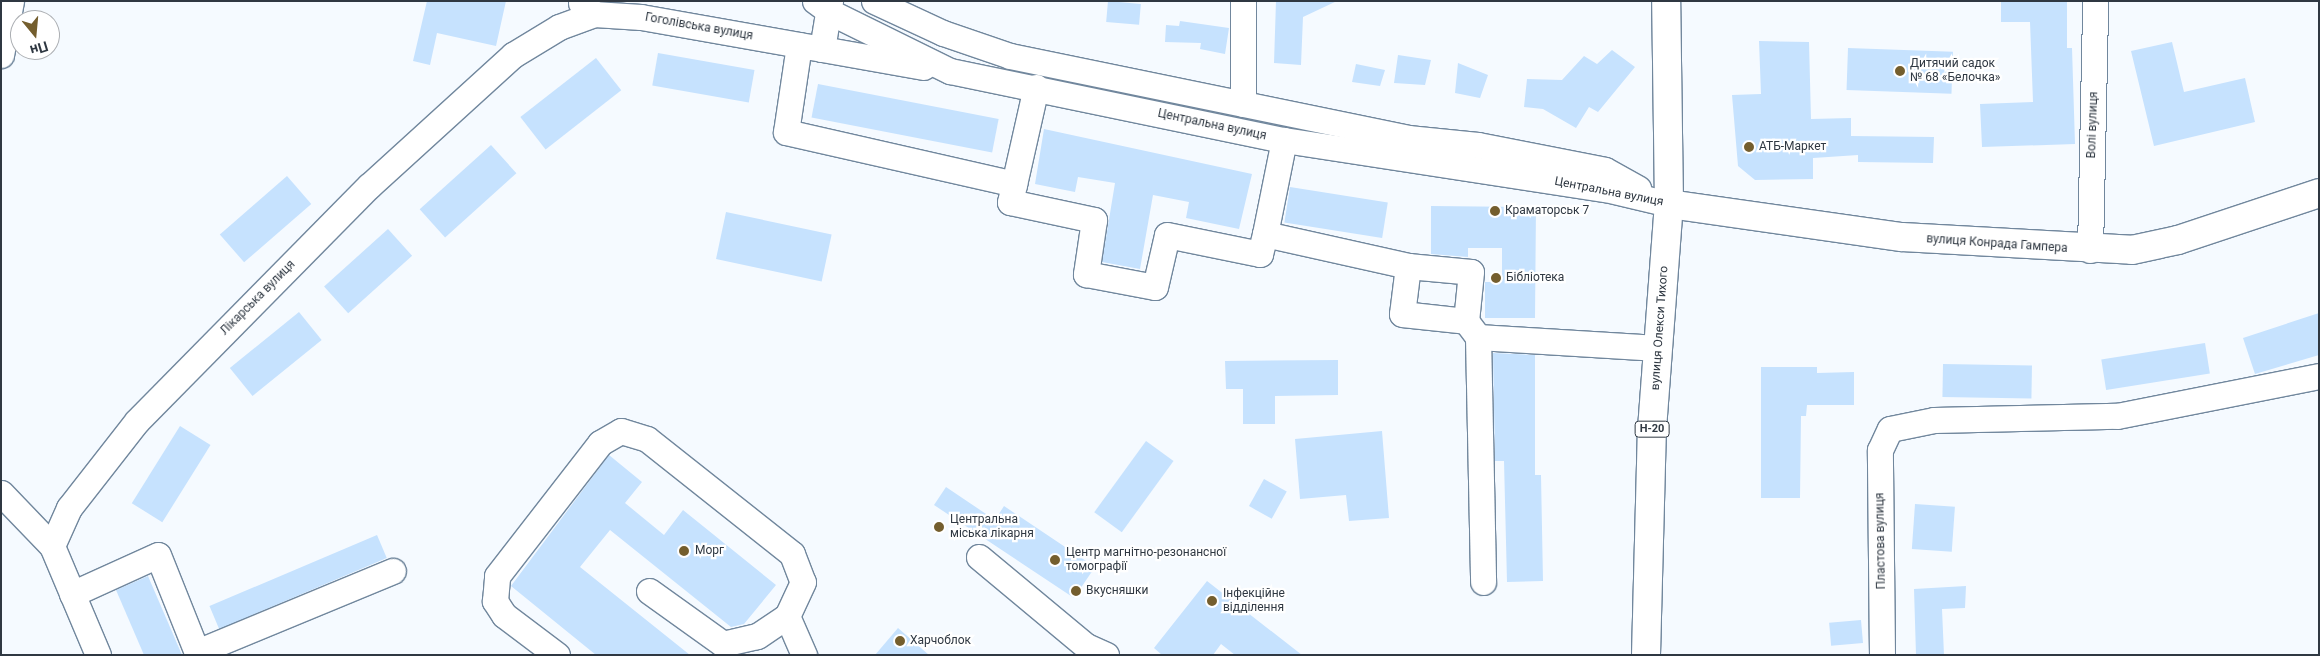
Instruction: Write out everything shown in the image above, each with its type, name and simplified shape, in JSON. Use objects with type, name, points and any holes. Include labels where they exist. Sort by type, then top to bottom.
[{"type":"main road","name":"вулиця Олекси Тихого","points":[[1646,655],[1652,429],[1669,204],[1666,1]]},
{"type":"main road","name":"вулиця Конрада Гампера","points":[[1669,204],[1902,237],[2090,250],[2132,250],[2178,240],[2319,193]]},
{"type":"street","points":[[1,55],[11,1]]},
{"type":"street","name":"Центральна вулиця","points":[[874,1],[943,33],[1010,56],[1408,138],[1478,145],[1605,170],[1669,204]]},
{"type":"street","points":[[1243,1],[1243,104]]},
{"type":"street","name":"Волі вулиця","points":[[2090,250],[2095,1]]},
{"type":"street","points":[[825,5],[786,132],[1014,184]]},
{"type":"street","name":"Центральна вулиця","points":[[825,5],[950,71],[1036,87],[1284,140],[1596,188],[1669,204]]},
{"type":"street","name":"Гоголівська вулиця","points":[[586,8],[950,71]]},
{"type":"street","name":"Лікарська вулиця","points":[[52,546],[68,508],[137,421],[369,186],[512,55],[559,27],[586,8]]},
{"type":"street","points":[[1036,87],[1010,202],[1094,220],[1086,274],[1155,287],[1167,235],[1260,254],[1284,140]]},
{"type":"street","points":[[1265,234],[1408,266],[1471,272],[1483,582]]},
{"type":"street","points":[[1408,266],[1402,314],[1472,329],[1658,348]]},
{"type":"street","name":"Пластова вулиця","points":[[1882,655],[1880,450],[1890,429],[1934,420],[2117,416],[2319,376]]},
{"type":"street","points":[[557,655],[504,615],[495,601],[497,576],[600,443],[621,432],[647,439],[792,554],[800,568],[803,582],[787,616],[757,636],[723,644],[649,591]]},
{"type":"street","points":[[1,493],[52,546],[98,655]]},
{"type":"street","points":[[72,594],[158,555],[198,654],[393,571]]},
{"type":"street","points":[[979,557],[1091,652]]},
{"type":"street","points":[[787,616],[804,655]]},
{"type":"building","points":[[427,1],[506,1],[496,46],[437,33],[430,65],[413,61]]},
{"type":"building","points":[[1108,1],[1141,4],[1139,25],[1106,22]]},
{"type":"building","points":[[1276,1],[1337,1],[1303,17],[1301,65],[1274,63]]},
{"type":"building","points":[[2001,1],[2067,1],[2067,48],[2072,48],[2075,144],[1982,147],[1980,104],[2033,102],[2030,22],[2001,22]]},
{"type":"building","points":[[1180,21],[1229,28],[1225,54],[1200,49],[1201,43],[1165,42],[1166,25],[1179,26]]},
{"type":"building","points":[[1759,41],[1809,42],[1811,119],[1851,118],[1851,136],[1934,137],[1933,163],[1858,162],[1858,155],[1813,158],[1813,179],[1755,180],[1738,166],[1732,95],[1761,94]]},
{"type":"building","points":[[2172,42],[2184,92],[2245,78],[2255,122],[2154,146],[2131,51]]},
{"type":"building","name":"Дитячий садок № 68 «Белочка»","points":[[1848,48],[1953,52],[1951,94],[1847,90]]},
{"type":"building","points":[[1612,50],[1635,67],[1598,112],[1589,107],[1576,128],[1543,109],[1524,107],[1527,79],[1562,80],[1584,56],[1597,64]]},
{"type":"building","points":[[658,53],[755,70],[749,103],[652,85]]},
{"type":"building","points":[[1398,55],[1431,60],[1425,85],[1394,83]]},
{"type":"building","points":[[596,58],[621,90],[546,149],[520,117]]},
{"type":"building","points":[[1458,63],[1488,75],[1480,98],[1455,93]]},
{"type":"building","points":[[1356,64],[1385,70],[1380,86],[1352,82]]},
{"type":"building","points":[[818,84],[999,119],[992,152],[812,117]]},
{"type":"building","points":[[1044,129],[1252,174],[1239,229],[1186,218],[1189,202],[1153,195],[1140,269],[1102,262],[1115,183],[1078,177],[1075,192],[1035,184]]},
{"type":"building","points":[[491,145],[516,173],[445,237],[420,209]]},
{"type":"building","points":[[287,176],[311,204],[244,262],[220,234]]},
{"type":"building","points":[[1290,187],[1388,202],[1382,238],[1284,223]]},
{"type":"building","points":[[1431,206],[1536,207],[1535,318],[1485,318],[1485,282],[1502,282],[1502,248],[1468,248],[1468,257],[1431,254]]},
{"type":"building","points":[[726,212],[832,234],[822,281],[716,259]]},
{"type":"building","points":[[388,229],[412,256],[348,313],[324,287]]},
{"type":"building","points":[[299,312],[322,340],[252,396],[230,368]]},
{"type":"building","points":[[2319,313],[2319,355],[2255,374],[2243,338]]},
{"type":"building","points":[[2205,343],[2210,374],[2106,390],[2101,359]]},
{"type":"building","points":[[1493,353],[1535,355],[1535,475],[1541,475],[1543,581],[1507,582],[1504,461],[1495,461]]},
{"type":"building","points":[[1338,360],[1338,395],[1275,396],[1275,424],[1243,424],[1243,389],[1226,389],[1225,361]]},
{"type":"building","points":[[1943,364],[2032,366],[2031,399],[1942,397]]},
{"type":"building","points":[[1761,367],[1817,367],[1817,373],[1854,372],[1854,405],[1807,405],[1806,416],[1801,416],[1800,498],[1761,498]]},
{"type":"building","points":[[180,426],[211,445],[162,522],[132,503]]},
{"type":"building","points":[[1382,431],[1389,518],[1349,521],[1346,495],[1300,499],[1295,439]]},
{"type":"building","points":[[1146,441],[1174,461],[1122,532],[1094,512]]},
{"type":"building","name":"Морг","points":[[609,455],[642,482],[625,503],[664,535],[683,510],[776,585],[744,624],[731,627],[610,530],[580,567],[690,655],[596,655],[511,586]]},
{"type":"building","points":[[1264,479],[1287,492],[1272,519],[1249,506]]},
{"type":"building","points":[[946,487],[995,520],[1004,506],[1095,567],[1074,598],[934,505]]},
{"type":"building","points":[[1915,504],[1955,507],[1952,552],[1912,549]]},
{"type":"building","points":[[377,535],[387,558],[219,629],[209,606]]},
{"type":"building","points":[[148,576],[182,655],[144,655],[116,590]]},
{"type":"building","name":"Інфекційне відділення","points":[[1207,581],[1302,655],[1235,655],[1221,644],[1213,655],[1162,655],[1154,648]]},
{"type":"building","points":[[1966,586],[1965,608],[1942,609],[1944,655],[1916,655],[1914,589]]},
{"type":"building","points":[[1861,620],[1863,643],[1831,646],[1829,623]]},
{"type":"building","name":"Харчоблок","points":[[898,628],[929,655],[875,655]]},
{"type":"place","name":"Дитячий садок № 68 «Белочка»","points":[[1900,71]]},
{"type":"place","name":"АТБ-Маркет","points":[[1749,147]]},
{"type":"place","name":"Краматорськ 7","points":[[1495,211]]},
{"type":"place","name":"Бібліотека","points":[[1496,278]]},
{"type":"place","name":"Центральна міська лікарня","points":[[939,527]]},
{"type":"place","name":"Морг","points":[[684,551]]},
{"type":"place","name":"Центр магнітно-резонансної томографії","points":[[1055,560]]},
{"type":"place","name":"Вкусняшки","points":[[1076,591]]},
{"type":"place","name":"Інфекційне відділення","points":[[1212,601]]},
{"type":"place","name":"Харчоблок","points":[[900,641]]}]
